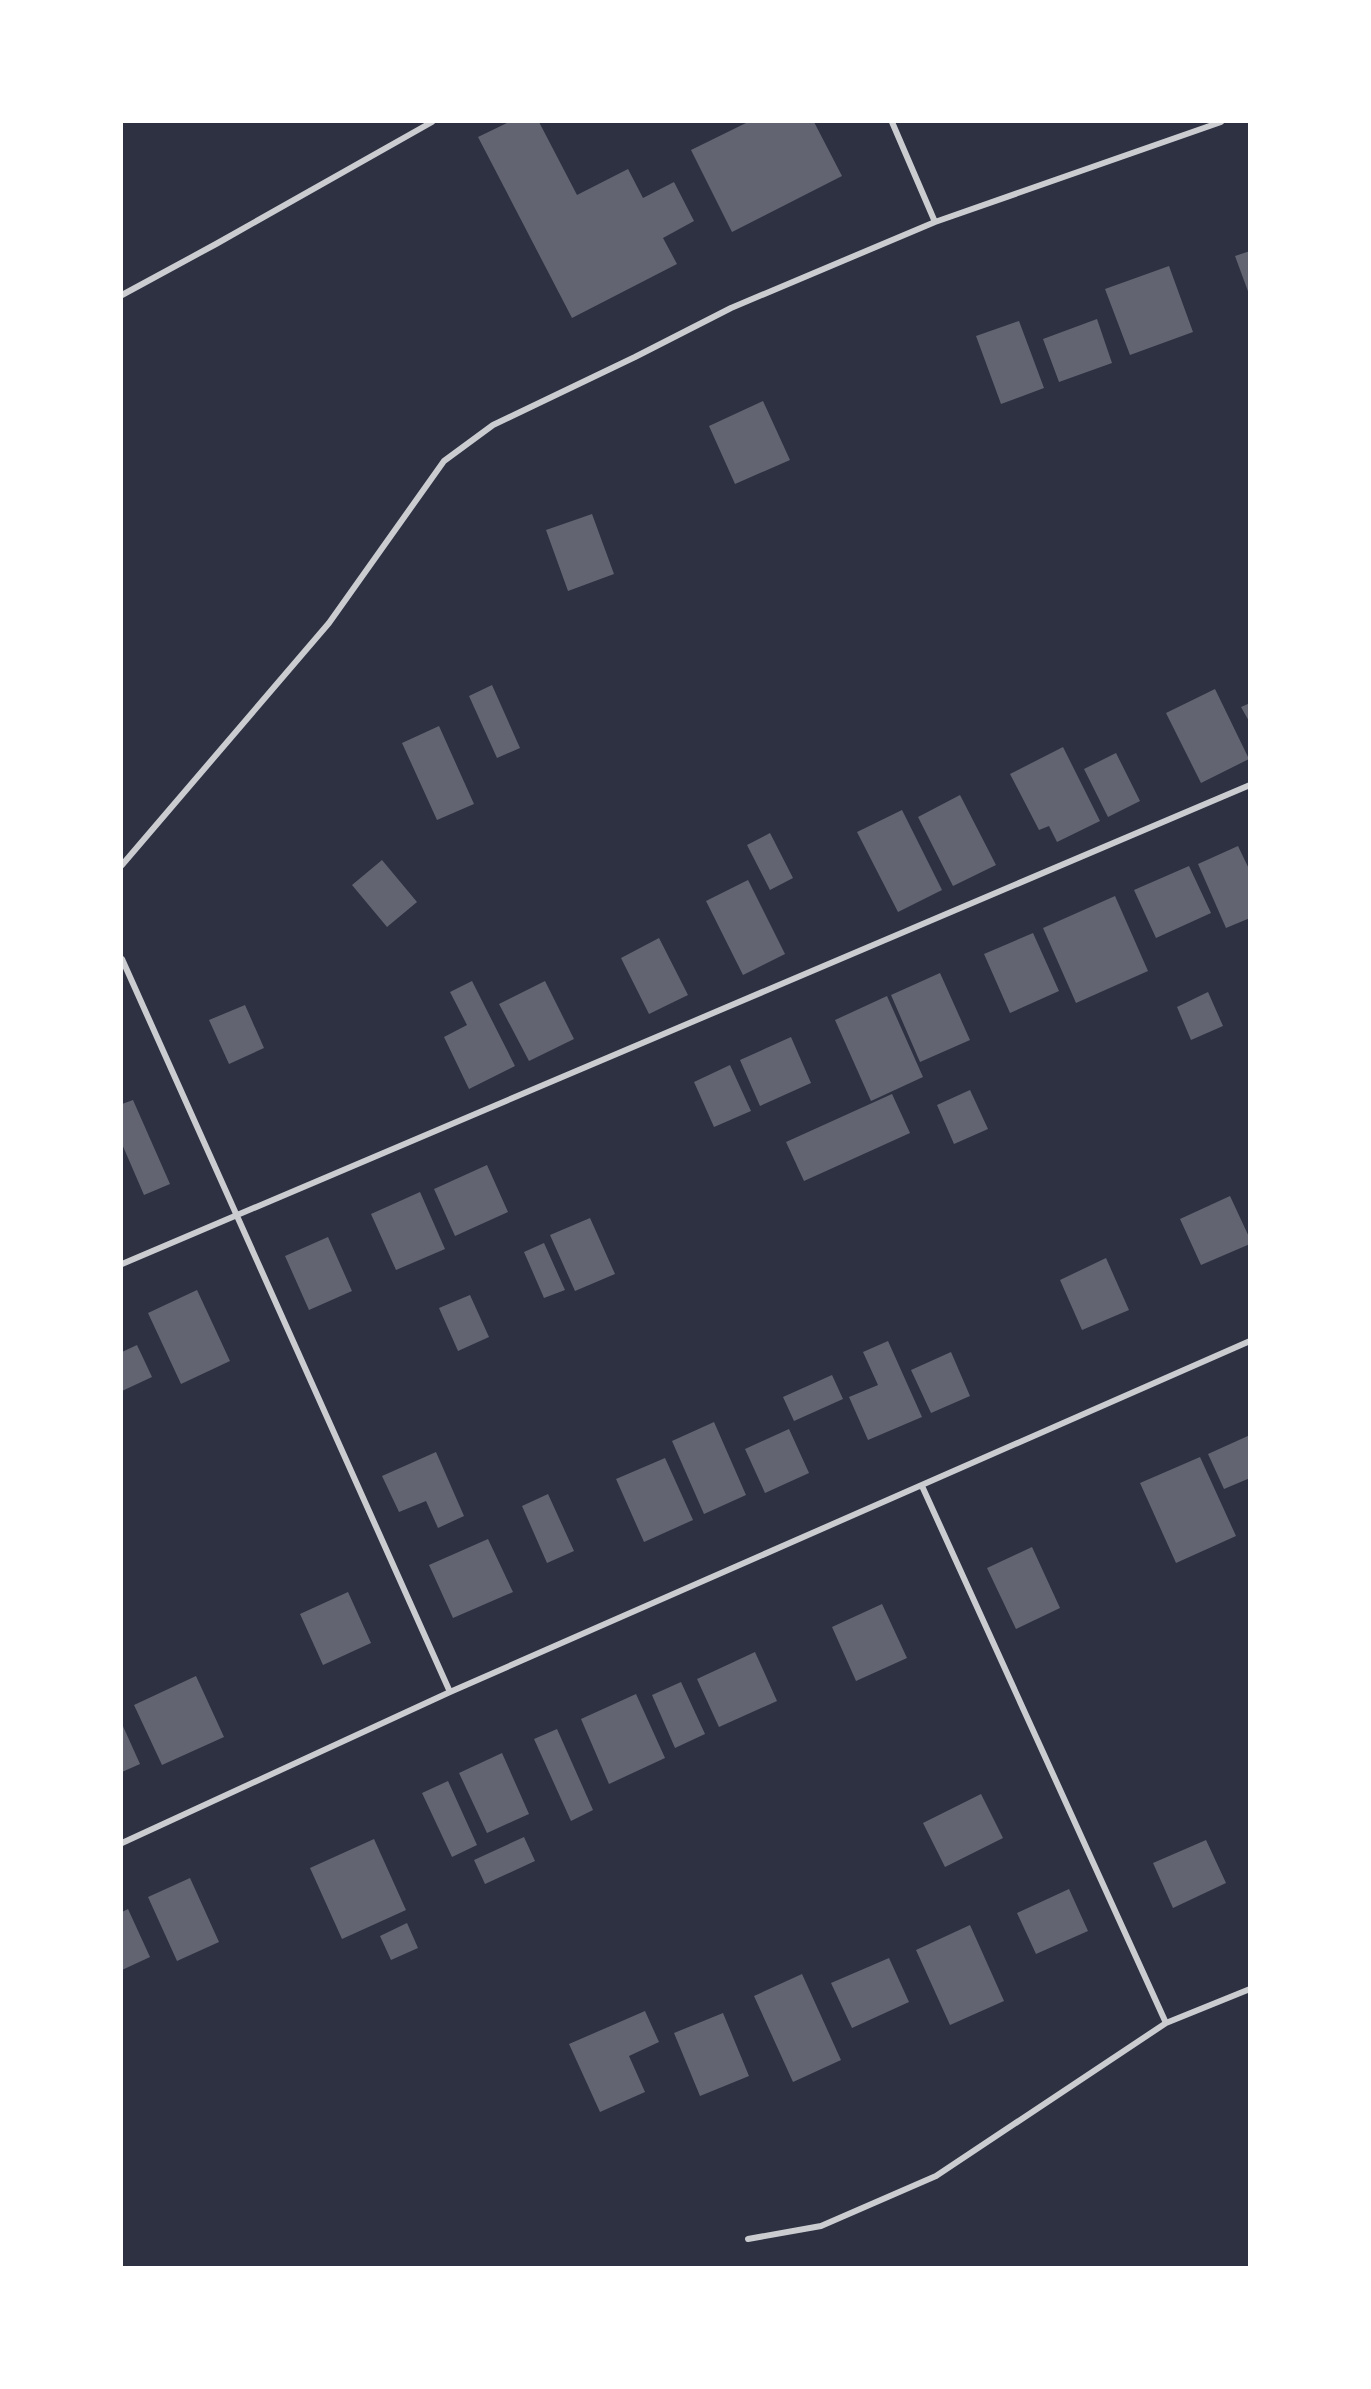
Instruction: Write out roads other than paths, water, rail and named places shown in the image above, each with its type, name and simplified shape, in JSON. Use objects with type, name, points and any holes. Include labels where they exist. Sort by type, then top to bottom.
[{"type":"street","points":[[122,295],[432,122]]},
{"type":"street","points":[[892,122],[934,222]]},
{"type":"street","points":[[122,865],[328,623],[444,460],[493,425],[731,308],[934,222],[1221,122]]},
{"type":"street","points":[[122,1264],[1250,785]]},
{"type":"street","points":[[122,959],[450,1692]]},
{"type":"street","points":[[122,1843],[450,1692],[1250,1341]]},
{"type":"street","points":[[922,1486],[1166,2023]]},
{"type":"street","points":[[748,2239],[821,2226],[936,2176],[1166,2023],[1250,1989]]}]
